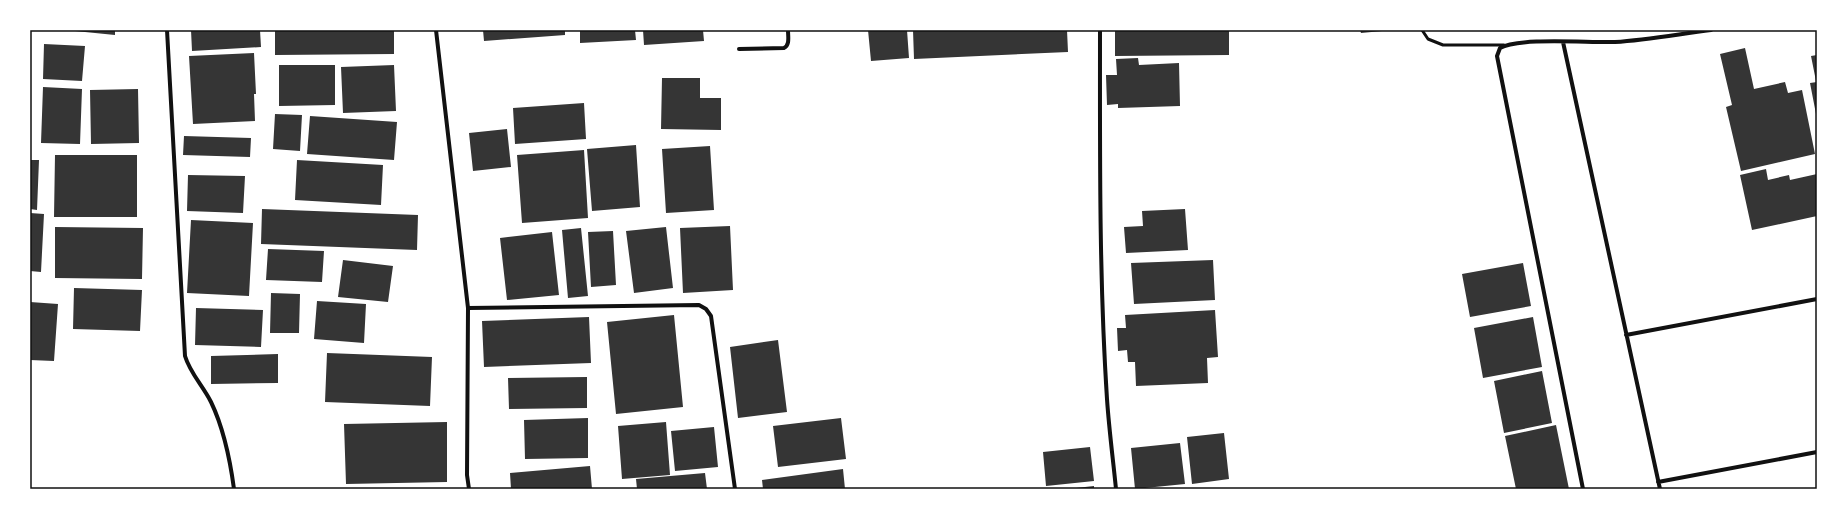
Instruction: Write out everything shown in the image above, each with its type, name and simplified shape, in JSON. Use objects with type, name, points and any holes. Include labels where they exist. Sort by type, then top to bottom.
[{"type":"street","points":[[167,30],[185,356],[191,370],[216,412],[229,454],[234,489]]},
{"type":"street","points":[[436,30],[468,308],[467,475],[469,489]]},
{"type":"street","points":[[739,50],[784,48],[788,45],[788,30]]},
{"type":"street","points":[[1100,30],[1100,160],[1107,400],[1116,489]]},
{"type":"street","points":[[1583,489],[1497,56],[1500,48],[1504,45],[1525,42],[1615,42],[1711,30]]},
{"type":"street","points":[[1563,42],[1660,489]]},
{"type":"street","points":[[1626,335],[1817,299]]},
{"type":"street","points":[[468,308],[703,306],[711,316],[735,489]]},
{"type":"street","points":[[1658,482],[1817,452]]},
{"type":"lane","points":[[1422,30],[1428,39],[1442,45],[1504,45]]},
{"type":"building","points":[[65,30],[115,30],[115,35]]},
{"type":"building","points":[[191,30],[260,30],[261,47],[192,51]]},
{"type":"building","points":[[275,30],[394,30],[394,54],[275,55]]},
{"type":"building","points":[[483,30],[565,30],[565,35],[484,41]]},
{"type":"building","points":[[580,30],[635,30],[636,40],[580,43]]},
{"type":"building","points":[[643,30],[703,30],[704,41],[644,45]]},
{"type":"building","points":[[868,30],[907,30],[909,58],[871,61]]},
{"type":"building","points":[[913,30],[1067,30],[1068,52],[914,59]]},
{"type":"building","points":[[1115,30],[1229,30],[1229,55],[1115,56]]},
{"type":"building","points":[[1360,30],[1382,30],[1382,31],[1361,33]]},
{"type":"building","points":[[44,44],[85,46],[82,81],[43,79]]},
{"type":"building","points":[[1745,48],[1754,89],[1785,82],[1788,93],[1802,90],[1815,154],[1741,171],[1726,107],[1732,105],[1720,54]]},
{"type":"building","points":[[254,53],[256,94],[254,94],[255,121],[193,124],[189,56]]},
{"type":"building","points":[[1817,55],[1817,81],[1816,81],[1811,56]]},
{"type":"building","points":[[1138,58],[1139,65],[1179,63],[1180,106],[1118,108],[1118,104],[1107,105],[1106,75],[1117,75],[1116,59]]},
{"type":"building","points":[[279,65],[335,65],[335,105],[279,106]]},
{"type":"building","points":[[394,65],[396,111],[343,113],[341,67]]},
{"type":"building","points":[[662,78],[700,78],[700,98],[721,98],[721,130],[661,129]]},
{"type":"building","points":[[1817,82],[1817,114],[1816,114],[1810,83]]},
{"type":"building","points":[[43,87],[82,89],[80,144],[41,143]]},
{"type":"building","points":[[138,89],[139,143],[91,144],[90,90]]},
{"type":"building","points":[[584,103],[586,139],[515,144],[513,108]]},
{"type":"building","points":[[275,114],[302,115],[300,151],[273,149]]},
{"type":"building","points":[[310,116],[397,122],[394,160],[307,154]]},
{"type":"building","points":[[507,129],[511,167],[473,171],[469,133]]},
{"type":"building","points":[[184,136],[251,138],[250,157],[183,155]]},
{"type":"building","points":[[636,145],[640,207],[592,211],[587,149]]},
{"type":"building","points":[[710,146],[714,210],[666,213],[662,149]]},
{"type":"building","points":[[584,150],[588,218],[522,223],[517,155]]},
{"type":"building","points":[[55,155],[137,155],[137,217],[54,217]]},
{"type":"building","points":[[30,160],[39,160],[37,210],[30,209]]},
{"type":"building","points":[[297,160],[383,165],[381,205],[295,200]]},
{"type":"building","points":[[1766,169],[1768,180],[1789,175],[1790,180],[1817,174],[1817,216],[1752,230],[1740,175]]},
{"type":"building","points":[[188,175],[245,176],[243,213],[187,211]]},
{"type":"building","points":[[262,209],[418,215],[417,250],[261,244]]},
{"type":"building","points":[[1185,209],[1188,250],[1126,253],[1124,227],[1143,226],[1142,211]]},
{"type":"building","points":[[30,213],[44,214],[41,272],[30,271]]},
{"type":"building","points":[[191,220],[253,223],[249,296],[187,293]]},
{"type":"building","points":[[730,226],[733,290],[683,293],[680,228]]},
{"type":"building","points":[[55,227],[143,228],[142,279],[55,278]]},
{"type":"building","points":[[666,227],[673,288],[634,293],[626,231]]},
{"type":"building","points":[[581,228],[588,296],[568,298],[562,230]]},
{"type":"building","points":[[613,231],[616,285],[591,287],[588,232]]},
{"type":"building","points":[[552,232],[559,295],[507,300],[500,238]]},
{"type":"building","points":[[268,249],[324,251],[322,282],[266,280]]},
{"type":"building","points":[[343,260],[393,266],[388,302],[338,297]]},
{"type":"building","points":[[1213,260],[1215,300],[1134,304],[1131,263]]},
{"type":"building","points":[[1523,263],[1531,306],[1470,317],[1462,274]]},
{"type":"building","points":[[74,288],[142,290],[140,331],[73,329]]},
{"type":"building","points":[[271,293],[300,294],[299,333],[270,333]]},
{"type":"building","points":[[317,301],[366,304],[364,343],[314,339]]},
{"type":"building","points":[[30,302],[58,304],[54,361],[30,360]]},
{"type":"building","points":[[196,308],[263,310],[261,347],[195,345]]},
{"type":"building","points":[[1215,310],[1218,357],[1207,358],[1208,383],[1136,386],[1135,362],[1128,362],[1127,350],[1118,351],[1117,328],[1126,328],[1125,315]]},
{"type":"building","points":[[674,315],[683,407],[616,414],[607,322]]},
{"type":"building","points":[[589,317],[591,363],[484,367],[482,321]]},
{"type":"building","points":[[1533,317],[1542,367],[1483,378],[1474,328]]},
{"type":"building","points":[[778,340],[787,412],[738,418],[730,347]]},
{"type":"building","points":[[327,353],[432,357],[430,406],[325,402]]},
{"type":"building","points":[[278,354],[278,383],[211,384],[211,356]]},
{"type":"building","points":[[1542,371],[1552,423],[1504,433],[1494,381]]},
{"type":"building","points":[[587,377],[587,408],[509,409],[508,378]]},
{"type":"building","points":[[588,418],[588,458],[525,459],[524,420]]},
{"type":"building","points":[[841,418],[846,459],[778,467],[773,426]]},
{"type":"building","points":[[447,422],[447,482],[346,484],[344,424]]},
{"type":"building","points":[[666,422],[670,475],[622,479],[618,426]]},
{"type":"building","points":[[1556,425],[1569,489],[1516,489],[1505,436]]},
{"type":"building","points":[[714,427],[718,467],[675,471],[671,431]]},
{"type":"building","points":[[1224,433],[1229,479],[1192,484],[1187,437]]},
{"type":"building","points":[[1180,443],[1185,484],[1135,489],[1131,448]]},
{"type":"building","points":[[1090,447],[1094,481],[1046,486],[1043,452]]},
{"type":"building","points":[[590,466],[592,489],[511,489],[510,473]]},
{"type":"building","points":[[843,469],[845,489],[763,489],[762,480]]},
{"type":"building","points":[[705,473],[707,489],[637,489],[636,479]]},
{"type":"building","points":[[1094,486],[1094,489],[1076,489],[1076,488]]}]
